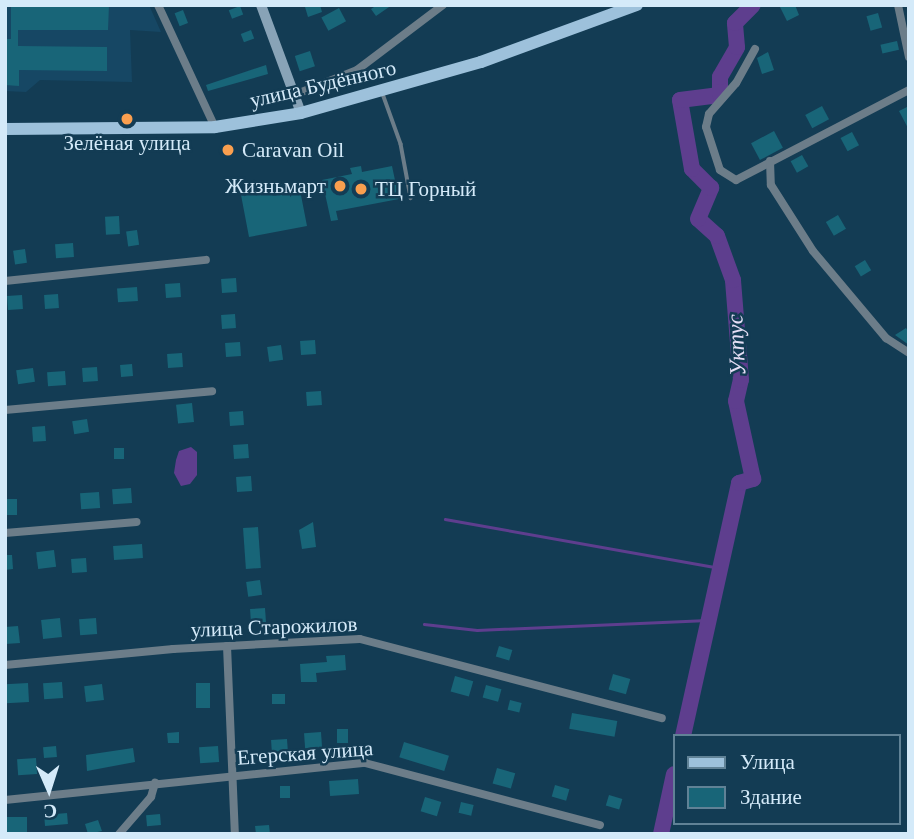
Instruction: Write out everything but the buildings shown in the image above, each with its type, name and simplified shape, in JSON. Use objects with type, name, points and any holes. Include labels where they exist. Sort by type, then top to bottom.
[{"type":"main road","name":"улица Будённого","points":[[5,129],[215,127],[301,113],[383,92],[637,5]]},
{"type":"street","points":[[158,5],[215,127]]},
{"type":"street","points":[[261,5],[301,113]]},
{"type":"street","points":[[294,95],[357,70],[443,5]]},
{"type":"street","points":[[898,5],[909,57]]},
{"type":"street","points":[[755,49],[736,83],[709,114],[708,141],[720,170],[736,180],[909,90]]},
{"type":"street","points":[[770,161],[771,185],[813,251],[886,338],[909,353]]},
{"type":"street","points":[[5,281],[206,260]]},
{"type":"street","points":[[5,410],[212,391]]},
{"type":"street","points":[[5,533],[136,522]]},
{"type":"street","name":"улица Старожилов","points":[[5,666],[227,646],[360,639],[662,718]]},
{"type":"street","points":[[227,646],[235,834]]},
{"type":"street","name":"Егерская улица","points":[[5,800],[155,783],[383,765],[600,825]]},
{"type":"street","points":[[119,834],[151,797],[155,783]]},
{"type":"lane","points":[[383,92],[401,144],[411,198]]},
{"type":"shaded area","points":[[5,5],[149,5],[161,32],[130,30],[132,82],[40,80],[26,92],[5,91]]},
{"type":"shaded area","points":[[191,447],[197,452],[197,475],[190,484],[181,486],[174,473],[176,460],[179,451]]},
{"type":"waterway","name":"Уктус","points":[[683,734],[739,483],[753,479],[736,401],[741,380],[733,280],[717,236],[698,219],[711,188],[692,169],[680,100],[720,95],[720,77],[737,47],[735,23],[753,5]]},
{"type":"waterway","points":[[445,519],[720,568]]},
{"type":"waterway","points":[[424,624],[477,630],[708,620]]},
{"type":"waterway","name":"Уктус","points":[[661,834],[673,779]]},
{"type":"place","name":"Зелёная улица","points":[[127,119]]},
{"type":"place","name":"Caravan Oil","points":[[228,150]]},
{"type":"place","name":"Жизньмарт","points":[[340,186]]},
{"type":"place","name":"ТЦ Горный","points":[[361,189]]}]
